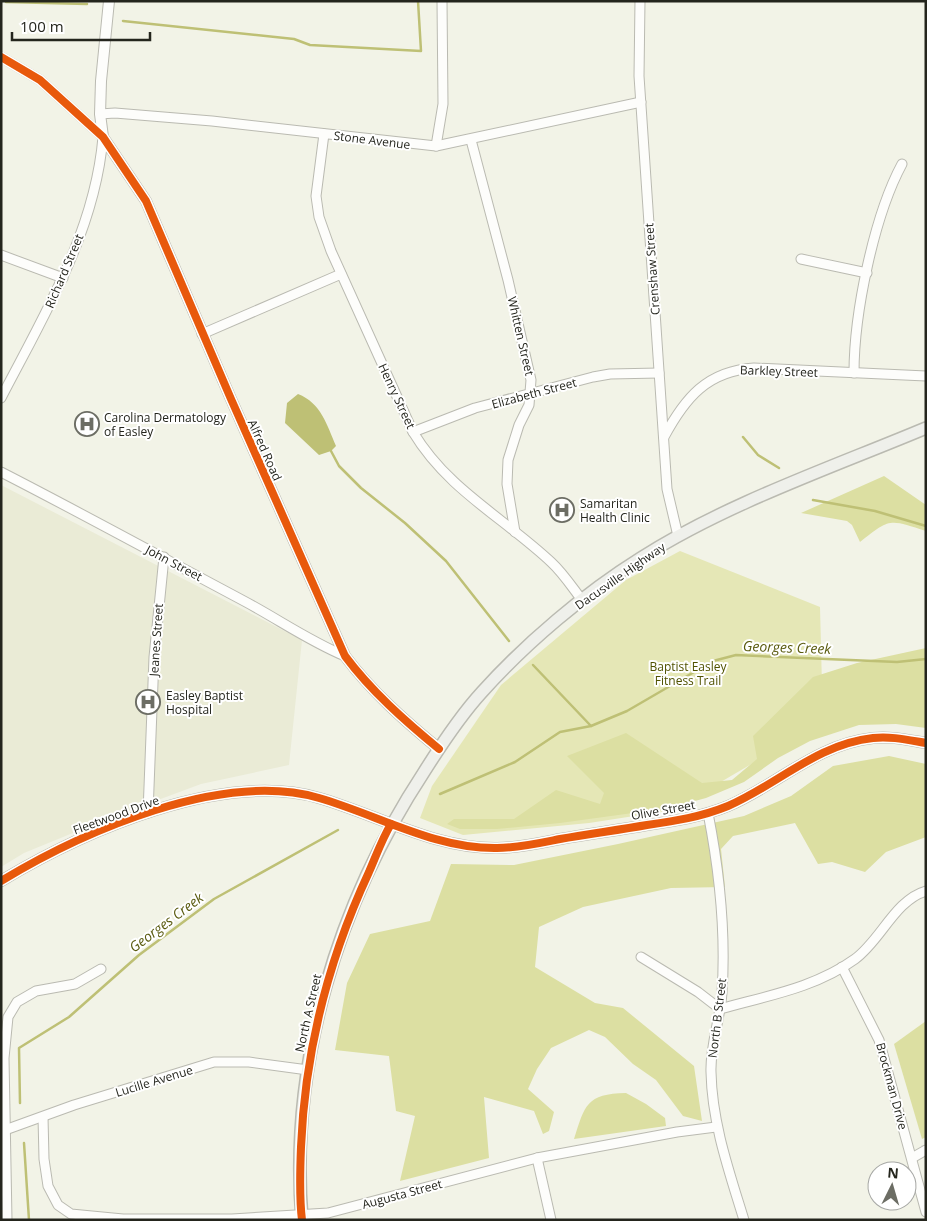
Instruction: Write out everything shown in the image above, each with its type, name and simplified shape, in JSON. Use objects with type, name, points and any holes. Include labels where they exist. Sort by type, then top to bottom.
[{"type":"main road","name":"Dacusville Highway","points":[[391,824],[439,749],[482,692],[529,646],[582,600],[641,558],[678,536],[744,505],[926,428]]},
{"type":"main road","name":"North A Street","points":[[301,1218],[303,1108],[308,1070],[322,998],[334,956],[354,905],[391,824]]},
{"type":"street","points":[[103,137],[100,114],[110,1]]},
{"type":"street","points":[[436,146],[442,104],[442,1]]},
{"type":"street","name":"Crenshaw Street","points":[[640,1],[641,102],[667,489],[678,536]]},
{"type":"street","points":[[1,57],[40,80],[103,137]]},
{"type":"street","name":"Stone Avenue","points":[[100,114],[115,113],[212,121],[436,146],[641,102]]},
{"type":"street","name":"Henry Street","points":[[324,134],[317,206],[331,252],[413,432],[426,453],[448,479],[550,562],[582,600]]},
{"type":"street","name":"Richard Street","points":[[1,398],[63,278],[81,231],[95,184],[101,160],[103,137]]},
{"type":"street","name":"Alfred Road","points":[[103,137],[146,201],[202,334],[345,656],[360,676],[439,749]]},
{"type":"street","name":"Whitten Street","points":[[471,140],[508,280],[531,380],[531,393],[508,460],[507,484],[515,532]]},
{"type":"street","points":[[854,373],[857,322],[867,273],[880,218],[893,181],[902,164]]},
{"type":"street","points":[[1,255],[63,278]]},
{"type":"street","points":[[801,259],[867,273]]},
{"type":"street","points":[[202,334],[341,274]]},
{"type":"street","name":"Barkley Street","points":[[664,437],[676,416],[694,392],[715,376],[735,369],[926,376]]},
{"type":"street","name":"Elizabeth Street","points":[[413,432],[474,408],[610,374],[659,373]]},
{"type":"street","name":"John Street","points":[[1,472],[164,557],[270,615],[319,645],[345,656]]},
{"type":"street","name":"Jeanes Street","points":[[148,813],[154,657],[164,557]]},
{"type":"street","name":"Olive Street","points":[[391,824],[435,838],[498,848],[694,818],[764,788],[823,752],[848,743],[873,738],[892,738],[926,743]]},
{"type":"street","name":"Fleetwood Drive","points":[[1,881],[54,850],[148,813],[247,790],[274,789],[320,798],[391,824]]},
{"type":"street","name":"North B Street","points":[[708,813],[722,894],[725,943],[720,1009],[710,1071],[716,1127],[744,1220]]},
{"type":"street","points":[[641,957],[698,992],[720,1009],[800,988],[842,967],[873,943],[894,914],[914,894],[926,891]]},
{"type":"street","name":"Brockman Drive","points":[[842,967],[879,1040],[926,1212]]},
{"type":"street","points":[[7,1220],[4,1058],[8,1017],[18,1002],[36,991],[75,984],[101,969]]},
{"type":"street","name":"Lucille Avenue","points":[[5,1130],[74,1105],[214,1062],[249,1062],[308,1070]]},
{"type":"street","name":"Augusta Street","points":[[44,1117],[44,1159],[48,1186],[58,1205],[71,1214],[101,1218],[169,1220],[301,1218],[328,1213],[536,1158],[677,1132],[716,1127]]},
{"type":"street","points":[[912,1158],[926,1150]]},
{"type":"street","points":[[536,1158],[551,1220]]},
{"type":"shaded area","points":[[298,394],[306,398],[318,409],[336,446],[331,451],[319,455],[285,423],[287,403]]},
{"type":"shaded area","points":[[884,476],[926,505],[926,531],[904,524],[890,523],[878,528],[860,542],[852,525],[847,521],[801,513]]},
{"type":"shaded area","name":"Easley Baptist Hospital","points":[[1,485],[302,640],[289,765],[201,784],[107,819],[24,853],[1,867]]},
{"type":"shaded area","points":[[926,648],[926,728],[896,724],[859,725],[810,741],[778,758],[744,782],[706,798],[669,808],[560,823],[497,829],[460,829],[447,824],[454,819],[514,819],[556,790],[600,804],[604,793],[567,756],[626,733],[702,783],[732,780],[757,759],[753,736],[813,677],[857,663]]},
{"type":"shaded area","points":[[889,756],[926,764],[926,837],[886,852],[865,872],[832,862],[818,864],[795,823],[733,836],[721,849],[725,887],[671,888],[583,907],[539,927],[535,967],[595,1003],[623,1008],[694,1066],[702,1121],[683,1116],[656,1080],[633,1064],[605,1037],[589,1030],[551,1048],[537,1069],[528,1089],[554,1112],[549,1131],[543,1134],[534,1111],[484,1097],[489,1158],[400,1181],[415,1116],[396,1111],[389,1056],[335,1050],[347,983],[370,934],[430,921],[451,864],[514,865],[744,816],[791,796],[833,766]]},
{"type":"shaded area","points":[[926,1021],[926,1137],[922,1139],[894,1044]]},
{"type":"shaded area","points":[[626,1093],[646,1104],[665,1118],[666,1126],[574,1139],[581,1118],[589,1104],[603,1096]]},
{"type":"green space","name":"Baptist Easley Fitness Trail","points":[[680,551],[820,607],[822,686],[777,749],[673,810],[589,823],[463,835],[420,818],[432,786],[501,685],[626,580]]},
{"type":"waterway","points":[[123,21],[294,39],[310,45],[421,51],[418,1]]},
{"type":"waterway","points":[[6,2],[87,4]]},
{"type":"waterway","points":[[743,437],[758,455],[779,468]]},
{"type":"waterway","points":[[331,451],[339,466],[361,488],[405,523],[446,561],[509,641]]},
{"type":"waterway","points":[[813,500],[875,511],[926,526]]},
{"type":"waterway","name":"Georges Creek","points":[[440,794],[515,762],[560,732],[591,726],[627,711],[713,661],[736,655],[897,662],[926,659]]},
{"type":"waterway","points":[[533,665],[591,726]]},
{"type":"waterway","name":"Georges Creek","points":[[20,1103],[19,1048],[69,1017],[139,955],[214,899],[338,830]]},
{"type":"waterway","points":[[24,1143],[29,1220]]},
{"type":"cycle path","points":[[1,57],[40,80],[103,137],[146,201],[345,656],[389,705],[439,749]]},
{"type":"cycle path","points":[[1,881],[72,843],[113,825],[155,810],[198,799],[240,792],[281,791],[319,798],[407,830],[451,843],[474,847],[505,848],[668,822],[708,813],[746,797],[815,757],[853,742],[873,738],[886,738],[926,743]]},
{"type":"cycle path","points":[[302,1220],[300,1174],[303,1111],[313,1041],[321,1006],[342,938],[354,905],[391,824]]},
{"type":"place","name":"Carolina Dermatology of Easley","points":[[87,424]]},
{"type":"place","name":"Samaritan Health Clinic","points":[[562,510]]},
{"type":"place","name":"Easley Baptist Hospital","points":[[148,702]]}]
